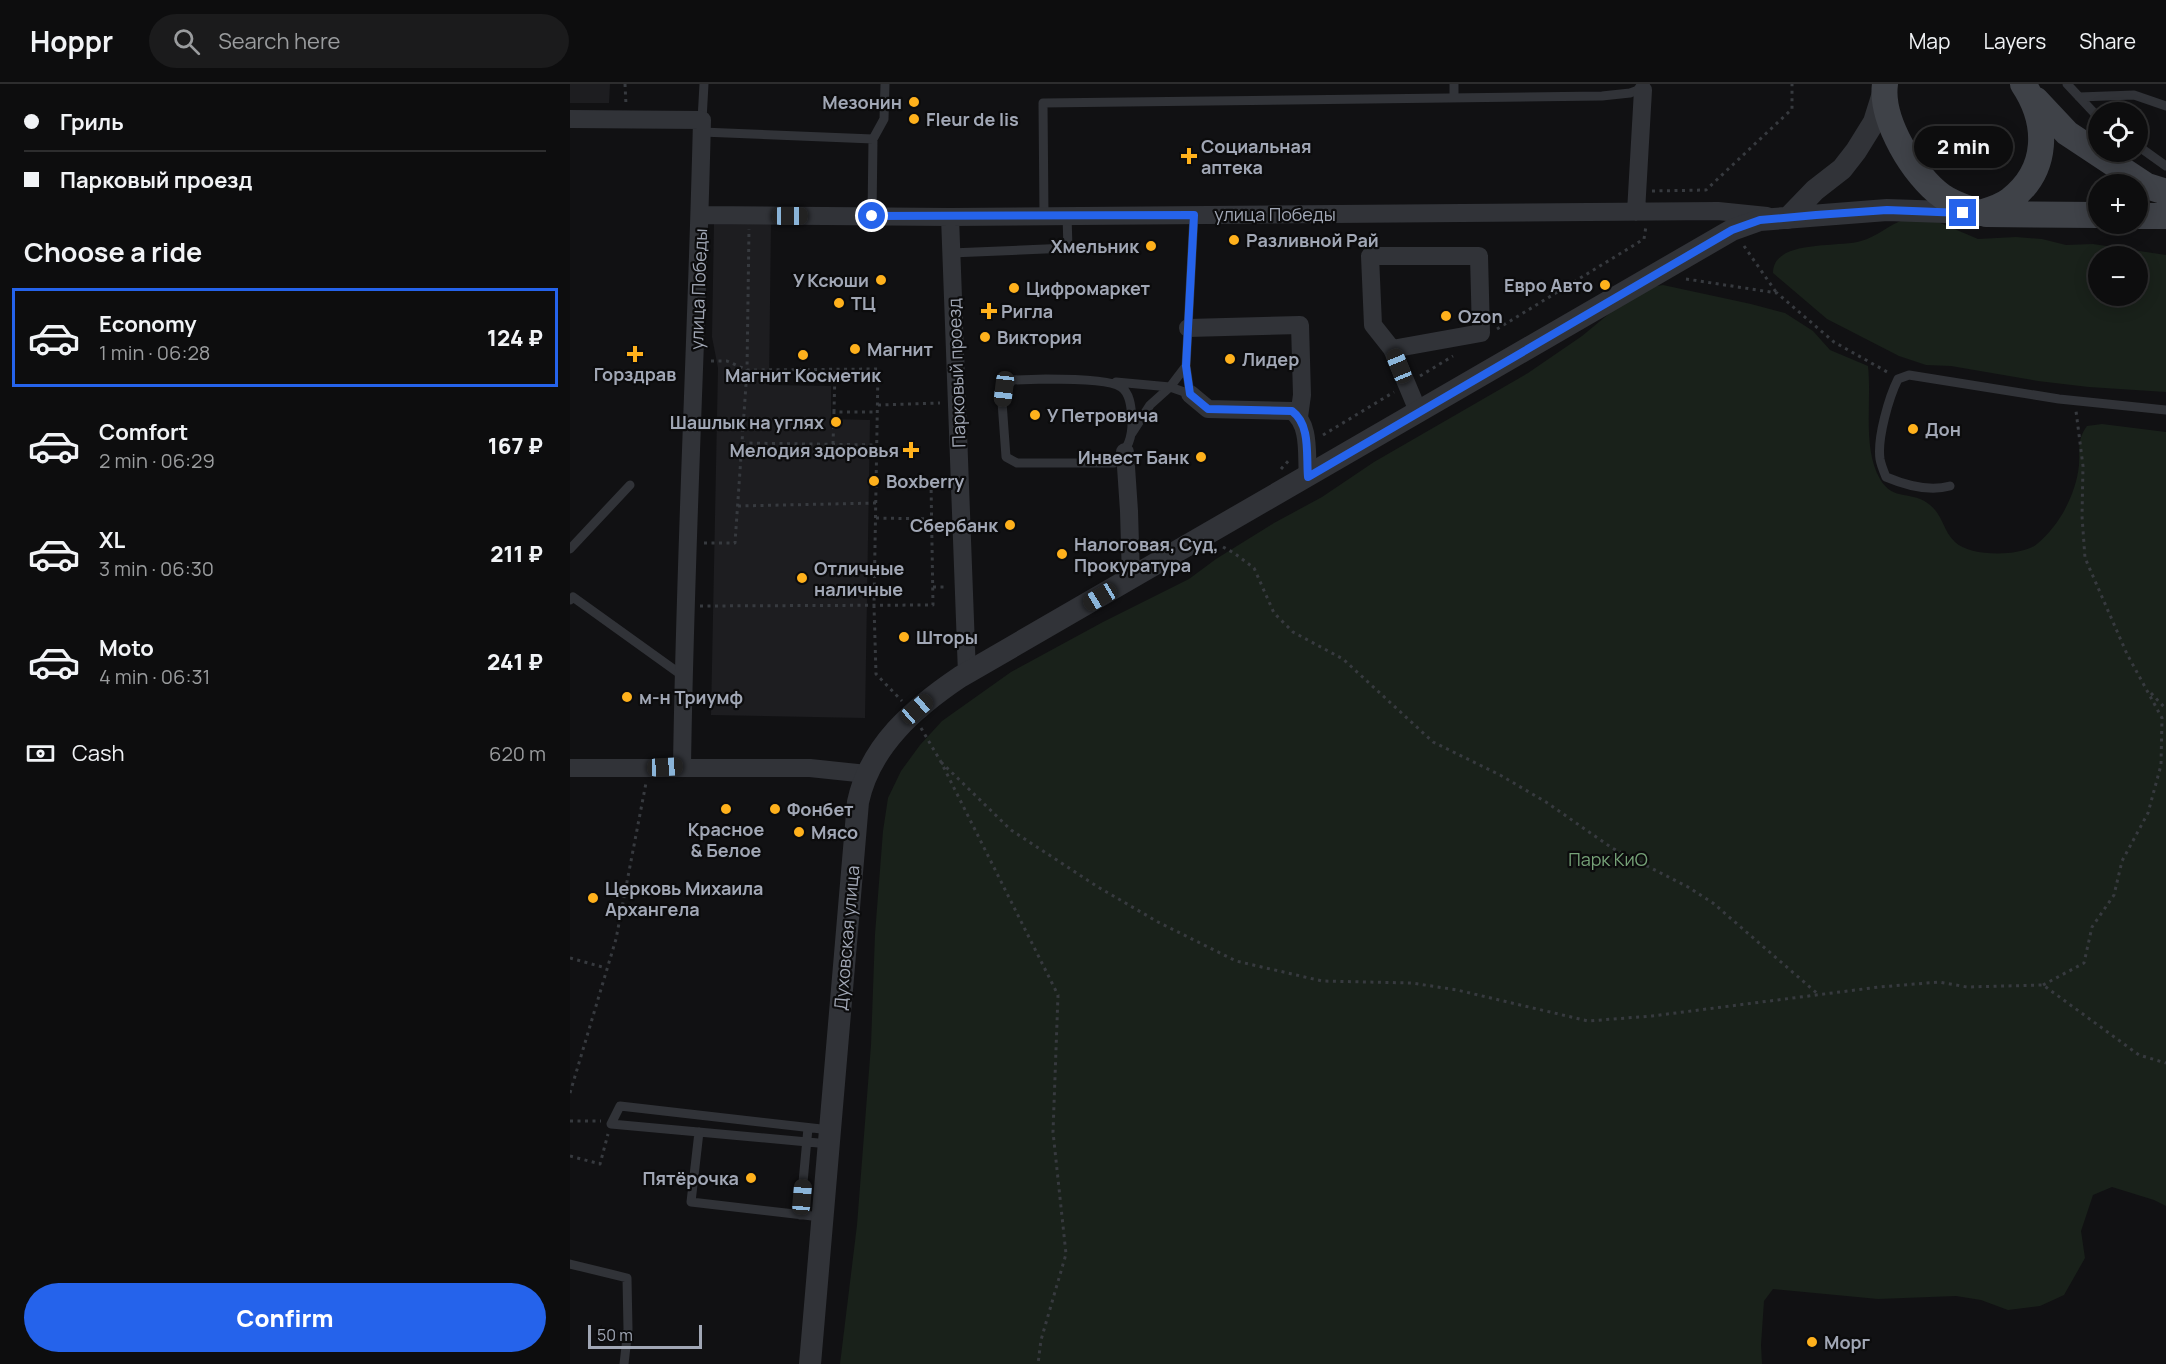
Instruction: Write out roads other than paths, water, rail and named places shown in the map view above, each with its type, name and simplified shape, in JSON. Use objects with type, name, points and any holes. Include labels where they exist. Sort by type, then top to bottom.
[{"type":"main road","points":[[1885,84],[1890,119],[1906,157],[1918,174],[1943,197],[1980,213],[2088,215]]},
{"type":"main road","points":[[1980,213],[2009,201],[2027,181],[2039,157],[2042,129],[2040,119],[2026,89]]},
{"type":"main road","points":[[2026,89],[2067,133],[2147,186],[2166,192]]},
{"type":"main road","points":[[2148,216],[2166,216]]},
{"type":"street","points":[[1788,218],[1815,190],[1842,169],[1856,151],[1874,122],[1885,84]]},
{"type":"street","points":[[1636,212],[1645,87]]},
{"type":"street","points":[[570,119],[626,119],[702,126],[701,215]]},
{"type":"street","points":[[570,768],[810,768],[867,774],[873,760],[890,737],[930,697],[1732,230],[1760,220],[1887,210],[1980,213]]},
{"type":"street","name":"улица Победы","points":[[682,767],[683,676],[701,215],[950,217],[1718,212],[1788,218]]},
{"type":"street","name":"Парковый проезд","points":[[950,217],[967,674]]},
{"type":"street","points":[[1392,348],[1481,333],[1479,256],[1370,256],[1373,325],[1392,348],[1418,411]]},
{"type":"street","points":[[1188,328],[1300,326],[1302,395],[1299,417]]},
{"type":"street","points":[[1190,394],[1208,409],[1292,411],[1304,426],[1308,477]]},
{"type":"street","points":[[1125,452],[1131,579]]},
{"type":"street","name":"Духовская улица","points":[[810,1364],[822,1217],[818,1136],[857,811],[860,792],[867,774]]},
{"type":"lane","points":[[704,84],[702,126],[873,139]]},
{"type":"lane","points":[[872,216],[873,139],[884,119],[885,84]]},
{"type":"lane","points":[[1454,84],[1454,97]]},
{"type":"lane","points":[[2067,84],[2088,106]]},
{"type":"lane","points":[[1044,216],[1043,103],[1602,96],[1645,87]]},
{"type":"lane","points":[[2079,97],[2134,95],[2166,106]]},
{"type":"lane","points":[[2148,153],[2166,166]]},
{"type":"lane","points":[[1186,366],[1170,387],[1150,405],[1132,433],[1125,452],[1114,463],[1017,463],[1006,457],[1002,402],[1004,389],[1013,380],[1110,382],[1170,387],[1190,394],[1186,366],[1194,215]]},
{"type":"lane","points":[[951,253],[1068,248],[1067,216]]},
{"type":"lane","points":[[1950,486],[1938,490],[1901,484],[1886,477],[1880,458],[1882,440],[1890,394],[1898,379],[1909,375],[2075,400],[2166,410]]},
{"type":"lane","points":[[1110,382],[1123,388],[1130,401],[1132,433]]},
{"type":"lane","points":[[570,549],[630,485]]},
{"type":"lane","points":[[571,595],[683,676]]},
{"type":"lane","points":[[620,1106],[818,1136],[699,1132],[611,1124],[620,1106]]},
{"type":"lane","points":[[699,1132],[691,1202],[822,1217]]},
{"type":"lane","points":[[800,1215],[818,1136]]},
{"type":"lane","points":[[570,1264],[627,1278],[628,1329],[624,1364]]},
{"type":"place","name":"Мезонин","points":[[914,102]]},
{"type":"place","name":"Fleur de lis","points":[[914,119]]},
{"type":"place","name":"Социальная аптека","points":[[1189,156]]},
{"type":"place","name":"Разливной Рай","points":[[1234,240]]},
{"type":"place","name":"Хмельник","points":[[1151,246]]},
{"type":"place","name":"У Ксюши","points":[[881,280]]},
{"type":"place","name":"Евро Авто","points":[[1605,285]]},
{"type":"place","name":"Цифромаркет","points":[[1014,288]]},
{"type":"place","name":"ТЦ","points":[[839,303]]},
{"type":"place","name":"Ригла","points":[[989,311]]},
{"type":"place","name":"Ozon","points":[[1446,316]]},
{"type":"place","name":"Виктория","points":[[985,337]]},
{"type":"place","name":"Магнит","points":[[855,349]]},
{"type":"place","name":"Горздрав","points":[[635,354]]},
{"type":"place","name":"Магнит Косметик","points":[[803,355]]},
{"type":"place","name":"Лидер","points":[[1230,359]]},
{"type":"place","name":"У Петровича","points":[[1035,415]]},
{"type":"place","name":"Шашлык на углях","points":[[836,422]]},
{"type":"place","name":"Дон","points":[[1913,429]]},
{"type":"place","name":"Мелодия здоровья","points":[[911,450]]},
{"type":"place","name":"Инвест Банк","points":[[1201,457]]},
{"type":"place","name":"Boxberry","points":[[874,481]]},
{"type":"place","name":"Сбербанк","points":[[1010,525]]},
{"type":"place","name":"Налоговая, Суд, Прокуратура","points":[[1062,554]]},
{"type":"place","name":"Отличные наличные","points":[[802,578]]},
{"type":"place","name":"Шторы","points":[[904,637]]},
{"type":"place","name":"м-н Триумф","points":[[627,697]]},
{"type":"place","name":"Красное & Белое","points":[[726,809]]},
{"type":"place","name":"Фонбет","points":[[775,809]]},
{"type":"place","name":"Мясо","points":[[799,832]]},
{"type":"place","name":"Церковь Михаила Архангела","points":[[593,898]]},
{"type":"place","name":"Пятёрочка","points":[[751,1178]]},
{"type":"place","name":"Морг","points":[[1812,1342]]},
{"type":"park label","name":"Парк КиО","points":[[1608,859]]}]
